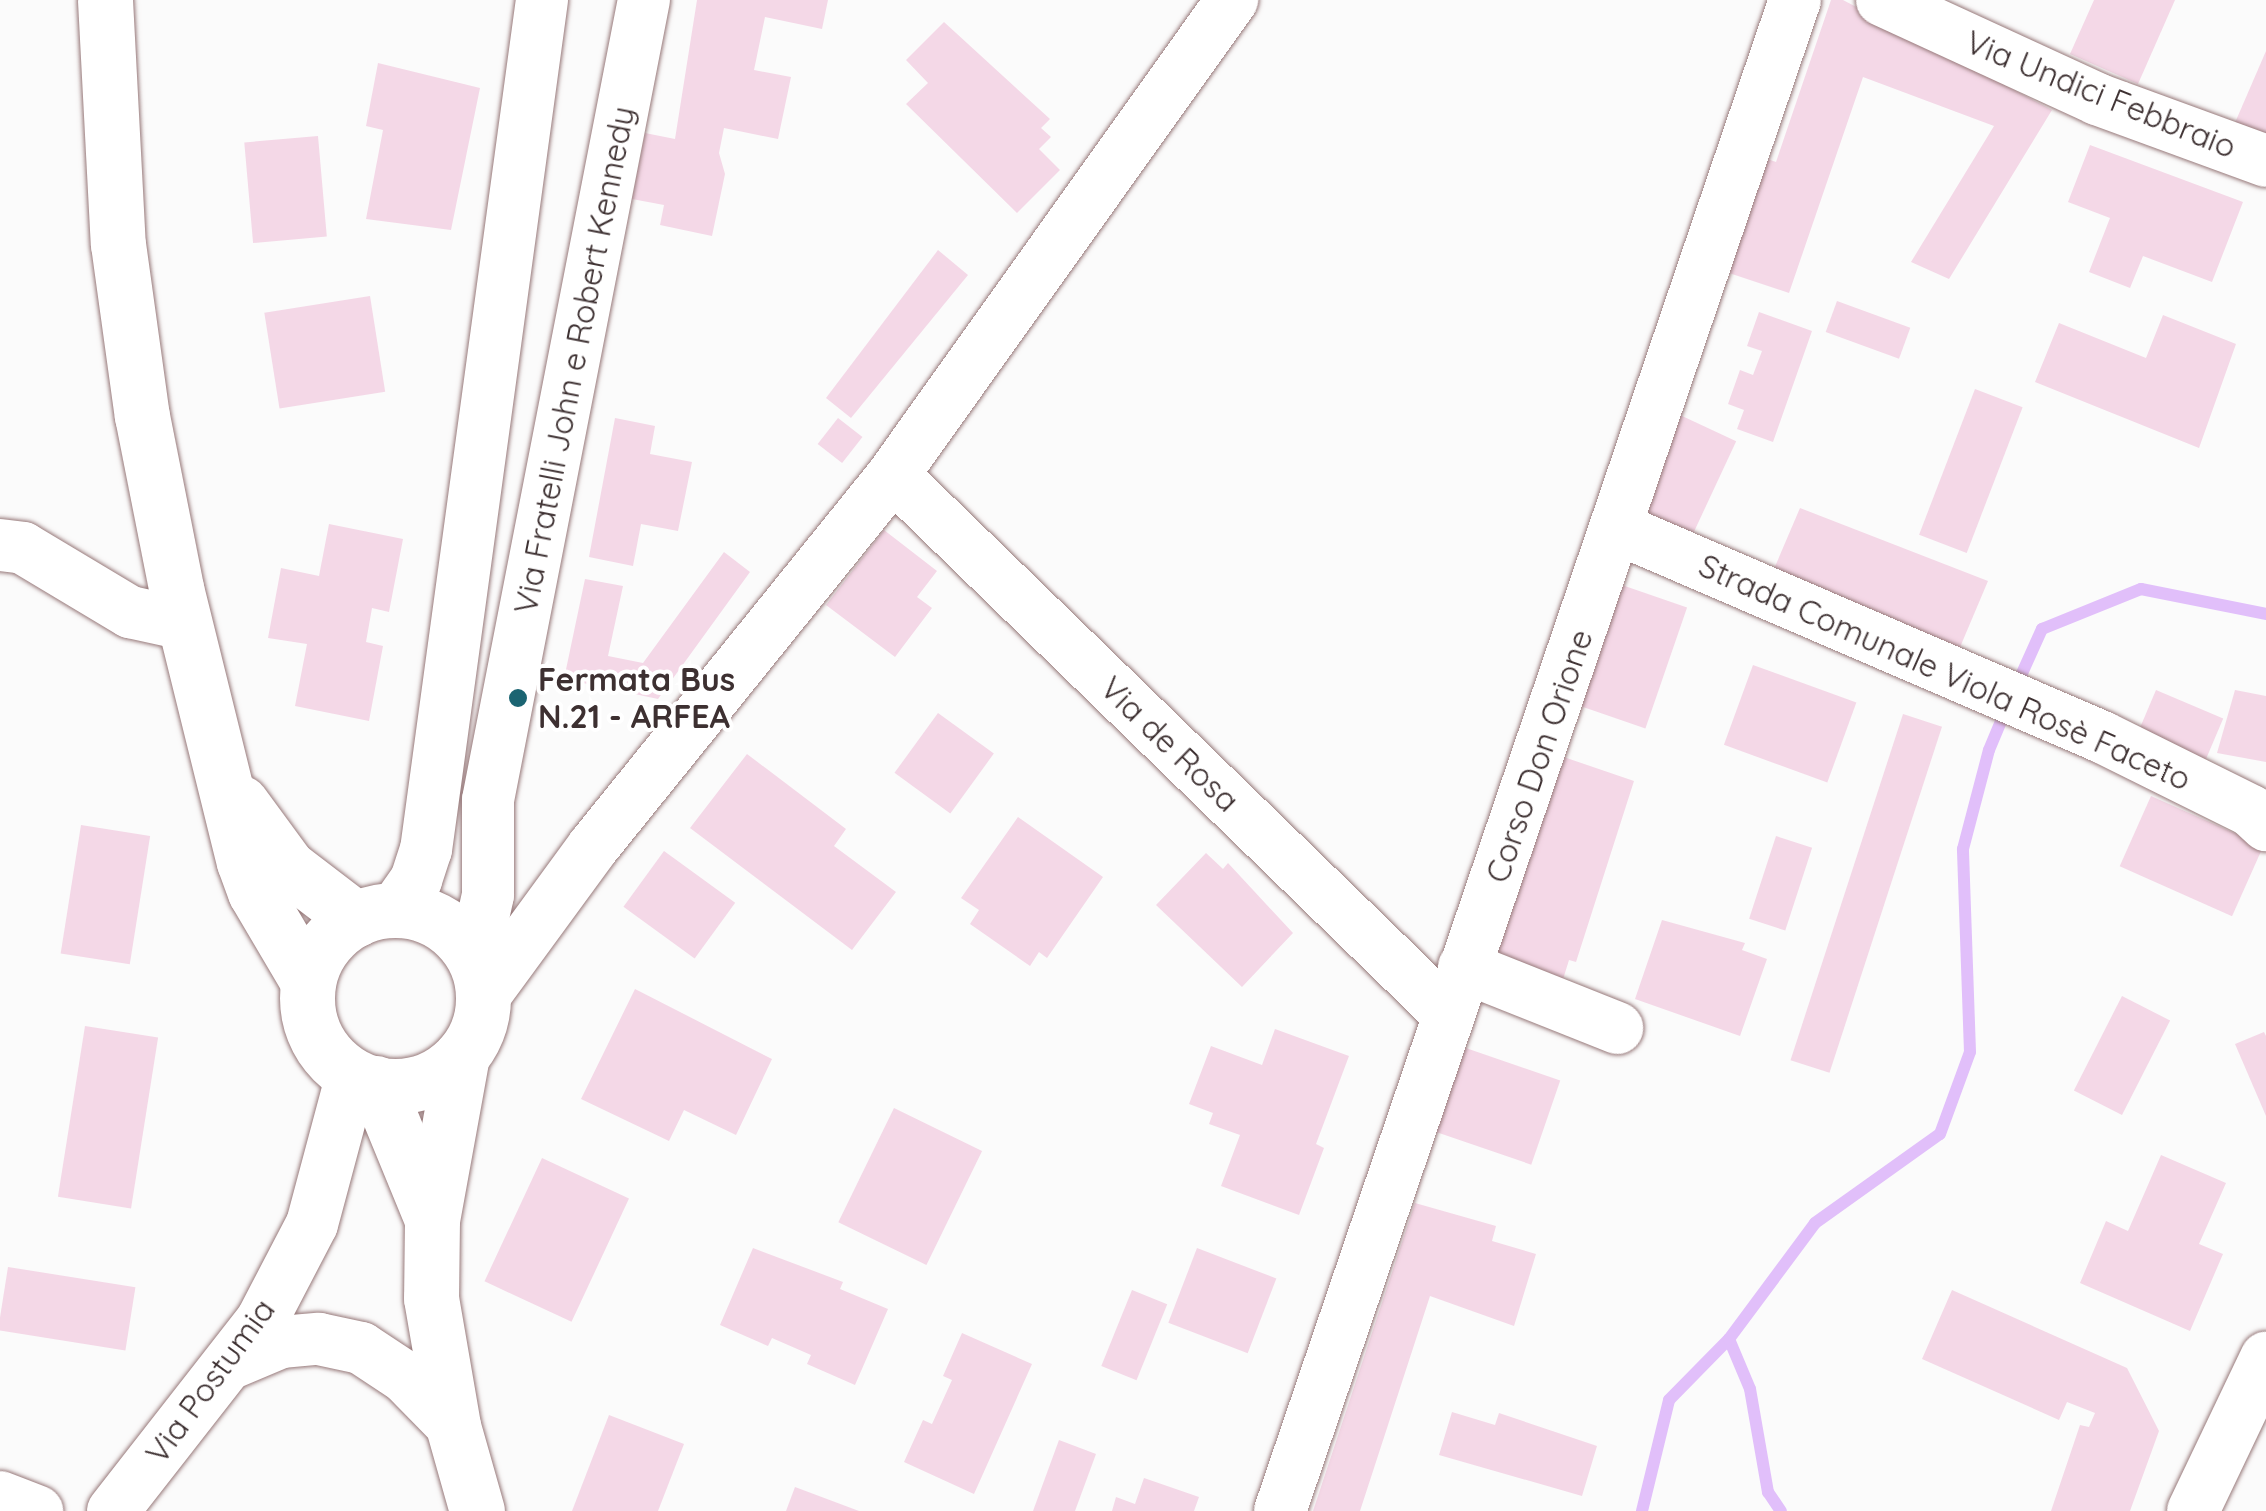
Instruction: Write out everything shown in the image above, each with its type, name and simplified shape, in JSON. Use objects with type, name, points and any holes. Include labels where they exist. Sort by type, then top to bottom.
[{"type":"main road","points":[[104,0],[118,244],[142,416],[184,624],[231,788],[255,892],[308,982],[315,1036],[364,1079],[402,1133],[432,1220]]},
{"type":"main road","points":[[231,788],[288,867],[375,914],[441,922],[479,977],[474,1038],[462,1055],[439,1075],[411,1085],[364,1079]]},
{"type":"main road","points":[[308,982],[317,956],[375,914]]},
{"type":"main road","points":[[462,1055],[432,1220],[431,1298],[452,1426],[477,1511]]},
{"type":"street","name":"Via Fratelli John e Robert Kennedy","points":[[375,914],[416,880],[426,850],[542,0]]},
{"type":"street","name":"Via Fratelli John e Robert Kennedy","points":[[479,977],[488,895],[488,800],[644,0]]},
{"type":"street","points":[[479,977],[571,877],[893,475],[1232,0]]},
{"type":"street","name":"Corso Don Orione","points":[[1280,1511],[1456,990],[1618,529],[1795,0]]},
{"type":"street","name":"Via Undici Febbraio","points":[[1882,0],[2097,100],[2266,161]]},
{"type":"street","name":"Via de Rosa","points":[[893,475],[1456,990]]},
{"type":"street","name":"Strada Comunale Viola Rosè Faceto","points":[[1618,529],[2123,747],[2251,810],[2266,825]]},
{"type":"street","points":[[0,546],[22,548],[130,612],[184,624]]},
{"type":"street","points":[[488,895],[520,908],[571,877]]},
{"type":"street","points":[[1456,990],[1617,1028]]},
{"type":"street","name":"Via Postumia","points":[[113,1511],[262,1320],[312,1224],[364,1079]]},
{"type":"street","points":[[229,1364],[281,1342],[319,1339],[361,1348],[405,1377],[452,1426]]},
{"type":"street","points":[[2193,1511],[2266,1358]]},
{"type":"street","points":[[0,1497],[37,1511]]},
{"type":"building","points":[[697,0],[828,0],[822,29],[765,17],[754,70],[791,77],[778,139],[724,128],[719,153],[725,174],[712,236],[660,225],[664,205],[632,199],[645,133],[675,139]]},
{"type":"building","points":[[1831,0],[1843,0],[2052,110],[1949,279],[1911,262],[1994,126],[1863,77],[1789,293],[1720,270],[1759,156],[1776,162]]},
{"type":"building","points":[[2094,0],[2175,0],[2138,84],[2070,54]]},
{"type":"building","points":[[944,22],[1050,119],[1041,128],[1051,137],[1039,149],[1060,170],[1017,213],[906,104],[928,83],[906,60]]},
{"type":"building","points":[[2266,51],[2266,139],[2234,125]]},
{"type":"building","points":[[378,63],[480,88],[451,230],[366,219],[383,130],[366,126]]},
{"type":"building","points":[[318,136],[327,237],[253,243],[244,142]]},
{"type":"building","points":[[2090,145],[2243,202],[2212,282],[2143,256],[2130,288],[2089,272],[2110,218],[2068,202]]},
{"type":"building","points":[[938,250],[968,275],[851,418],[826,398]]},
{"type":"building","points":[[370,296],[385,392],[279,409],[264,313]]},
{"type":"building","points":[[1837,301],[1910,328],[1899,359],[1826,332]]},
{"type":"building","points":[[1759,312],[1812,331],[1773,442],[1737,429],[1744,410],[1728,404],[1740,370],[1753,375],[1762,351],[1747,346]]},
{"type":"building","points":[[2163,315],[2236,344],[2199,448],[2035,382],[2059,323],[2146,358]]},
{"type":"building","points":[[1975,389],[2023,407],[1967,553],[1919,535]]},
{"type":"building","points":[[1680,415],[1736,441],[1691,538],[1635,512]]},
{"type":"building","points":[[615,418],[655,426],[650,454],[692,462],[678,531],[641,524],[633,566],[589,557]]},
{"type":"building","points":[[838,418],[862,437],[842,463],[818,444]]},
{"type":"building","points":[[1800,508],[1988,581],[1958,652],[1774,569]]},
{"type":"building","points":[[329,524],[403,539],[389,612],[372,608],[366,642],[383,646],[369,721],[295,706],[307,644],[268,638],[281,568],[319,576]]},
{"type":"building","points":[[884,530],[937,571],[917,597],[932,608],[895,657],[826,605]]},
{"type":"building","points":[[724,552],[750,572],[658,699],[564,679],[585,579],[623,586],[608,656],[643,663]]},
{"type":"building","points":[[1619,584],[1687,607],[1645,728],[1577,705]]},
{"type":"building","points":[[1753,665],[1856,703],[1827,782],[1724,745]]},
{"type":"building","points":[[2156,690],[2223,719],[2203,765],[2136,737]]},
{"type":"building","points":[[2235,690],[2266,696],[2266,762],[2217,753]]},
{"type":"building","points":[[938,713],[994,754],[950,813],[895,773]]},
{"type":"building","points":[[1903,714],[1942,727],[1830,1073],[1791,1060]]},
{"type":"building","points":[[1552,753],[1634,781],[1576,962],[1569,960],[1560,989],[1481,962]]},
{"type":"building","points":[[747,754],[846,829],[834,846],[896,892],[852,950],[690,828]]},
{"type":"building","points":[[2151,796],[2263,846],[2232,916],[2120,866]]},
{"type":"building","points":[[1018,817],[1103,877],[1047,958],[1039,952],[1030,966],[970,924],[979,910],[961,898]]},
{"type":"building","points":[[81,825],[150,836],[130,964],[61,953]]},
{"type":"building","points":[[1776,836],[1812,848],[1785,930],[1749,919]]},
{"type":"building","points":[[664,851],[735,903],[695,959],[623,907]]},
{"type":"building","points":[[1206,853],[1223,869],[1228,863],[1293,933],[1242,987],[1156,905]]},
{"type":"building","points":[[1662,920],[1745,943],[1742,950],[1767,959],[1740,1036],[1635,999]]},
{"type":"building","points":[[635,989],[772,1059],[736,1135],[684,1110],[669,1141],[581,1099]]},
{"type":"building","points":[[2122,996],[2170,1021],[2122,1115],[2074,1090]]},
{"type":"building","points":[[85,1026],[158,1038],[131,1208],[58,1197]]},
{"type":"building","points":[[1275,1029],[1349,1056],[1316,1144],[1324,1148],[1299,1215],[1221,1186],[1240,1135],[1209,1124],[1213,1113],[1189,1104],[1211,1046],[1262,1065]]},
{"type":"building","points":[[2264,1032],[2266,1036],[2266,1116],[2235,1044]]},
{"type":"building","points":[[1460,1046],[1560,1081],[1531,1165],[1431,1130]]},
{"type":"building","points":[[894,1108],[982,1151],[926,1265],[838,1222]]},
{"type":"building","points":[[2161,1155],[2226,1183],[2199,1244],[2223,1254],[2190,1331],[2080,1283],[2106,1221],[2128,1231]]},
{"type":"building","points":[[542,1158],[629,1199],[572,1322],[485,1281]]},
{"type":"building","points":[[1415,1203],[1496,1226],[1492,1241],[1536,1254],[1514,1326],[1430,1296],[1360,1511],[1313,1511]]},
{"type":"building","points":[[753,1248],[843,1282],[840,1289],[888,1309],[855,1385],[807,1364],[811,1355],[772,1338],[768,1346],[720,1325]]},
{"type":"building","points":[[1197,1248],[1276,1278],[1248,1353],[1168,1323]]},
{"type":"building","points":[[8,1267],[135,1287],[125,1350],[0,1331]]},
{"type":"building","points":[[1132,1290],[1167,1304],[1137,1380],[1101,1366]]},
{"type":"building","points":[[1952,1290],[2127,1368],[2159,1431],[2130,1511],[2051,1511],[2080,1425],[2089,1427],[2095,1413],[2067,1402],[2059,1420],[1922,1359]]},
{"type":"building","points":[[962,1333],[1032,1364],[974,1494],[904,1462],[923,1420],[932,1424],[952,1380],[943,1376]]},
{"type":"building","points":[[1452,1412],[1495,1425],[1499,1413],[1597,1446],[1582,1496],[1439,1455]]},
{"type":"building","points":[[609,1415],[684,1444],[658,1511],[572,1511]]},
{"type":"building","points":[[1059,1440],[1096,1454],[1075,1511],[1033,1511]]},
{"type":"building","points":[[1144,1478],[1199,1497],[1194,1511],[1112,1511],[1116,1497],[1135,1504]]},
{"type":"building","points":[[795,1487],[859,1511],[786,1511]]},
{"type":"waterway","points":[[2015,689],[2042,629],[2141,589],[2266,614]]},
{"type":"waterway","points":[[1642,1511],[1669,1400],[1729,1339],[1815,1223],[1940,1134],[1970,1052],[1963,849],[1989,750],[2007,707]]},
{"type":"waterway","points":[[1729,1339],[1750,1389],[1768,1492],[1781,1511]]},
{"type":"place","name":"Fermata Bus N.21 - ARFEA","points":[[518,698]]}]
